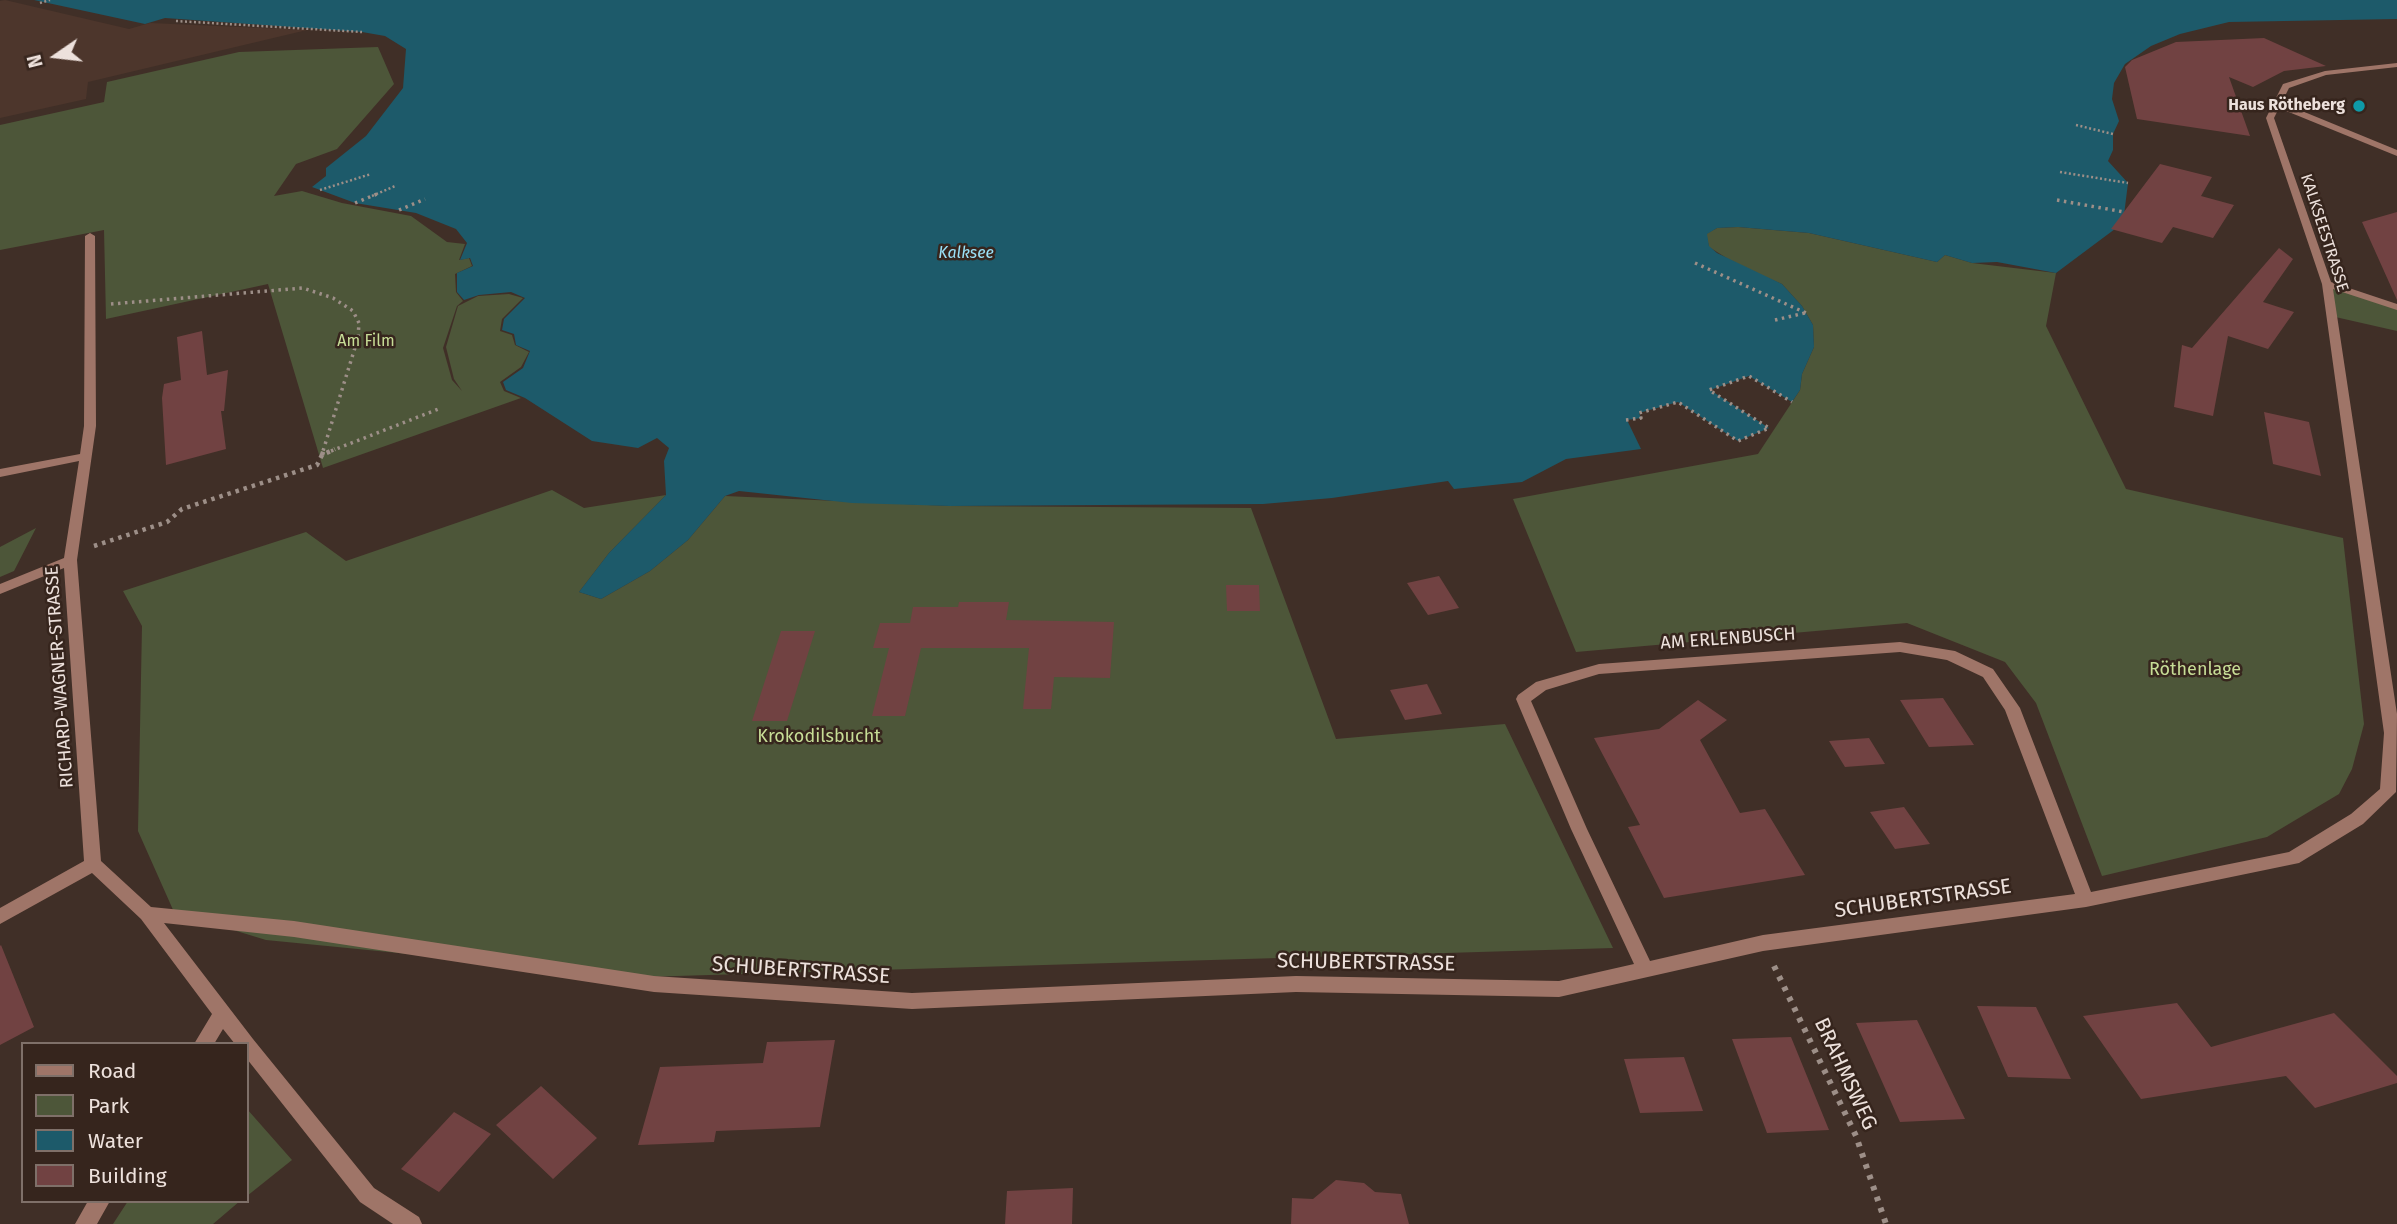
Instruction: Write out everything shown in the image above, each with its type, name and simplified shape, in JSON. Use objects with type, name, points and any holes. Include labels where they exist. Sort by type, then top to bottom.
[{"type":"street","points":[[2397,65],[2325,73],[2286,86],[2277,104],[2397,153]]},
{"type":"street","name":"KALKSEESTRASSE","points":[[2277,104],[2270,118],[2327,284],[2367,550]]},
{"type":"street","name":"RICHARD-WAGNER-STRASSE","points":[[90,236],[87,456],[71,557],[93,864]]},
{"type":"street","points":[[2327,284],[2397,307]]},
{"type":"street","points":[[0,473],[87,456]]},
{"type":"street","name":"SCHUBERTSTRASSE","points":[[146,914],[294,929],[654,984],[912,1001],[1296,984],[1559,989],[1763,943],[2086,900],[2293,858],[2357,819],[2388,792],[2392,733],[2367,550]]},
{"type":"street","points":[[0,589],[71,557]]},
{"type":"street","name":"AM ERLENBUSCH","points":[[1646,971],[1579,829],[1523,699],[1541,686],[1599,669],[1900,647],[1950,655],[1988,673],[2012,708],[2086,900]]},
{"type":"street","points":[[0,917],[93,864],[146,914],[244,1042]]},
{"type":"street","points":[[203,1042],[222,1014]]},
{"type":"street","points":[[248,1046],[367,1195],[412,1224]]},
{"type":"street","points":[[85,1224],[99,1203]]},
{"type":"path","points":[[40,2],[50,0]]},
{"type":"path","points":[[176,21],[362,32]]},
{"type":"path","points":[[2076,125],[2113,134]]},
{"type":"path","points":[[2060,172],[2128,183]]},
{"type":"path","points":[[320,190],[371,174]]},
{"type":"path","points":[[355,203],[394,186]]},
{"type":"path","points":[[398,210],[425,199]]},
{"type":"path","points":[[2057,200],[2124,212]]},
{"type":"path","points":[[1695,263],[1806,313],[1775,320]]},
{"type":"path","points":[[71,557],[167,522],[182,509],[317,465],[358,338],[359,323],[353,312],[333,298],[303,288],[185,296],[111,304],[90,310]]},
{"type":"path","points":[[1626,420],[1641,418],[1639,413],[1678,402],[1738,441],[1769,428],[1709,390],[1749,376],[1792,402]]},
{"type":"path","points":[[322,455],[441,408]]},
{"type":"path","name":"BRAHMSWEG","points":[[1763,943],[1856,1136],[1886,1224]]},
{"type":"shaded area","points":[[0,1],[129,29],[150,23],[307,30],[88,82],[86,99],[0,118]]},
{"type":"green space","name":"Am Film","points":[[378,47],[394,84],[337,149],[296,164],[274,196],[302,191],[342,203],[411,216],[447,242],[465,244],[459,260],[469,258],[472,266],[455,274],[456,292],[463,301],[457,306],[443,348],[452,380],[462,391],[454,379],[446,347],[458,306],[478,296],[509,294],[523,298],[502,319],[500,331],[512,335],[515,345],[529,352],[521,367],[500,382],[504,391],[521,398],[323,468],[268,284],[106,319],[104,230],[0,250],[0,125],[104,102],[107,82],[239,52]]},
{"type":"green space","name":"Röthenlage","points":[[1738,227],[1809,233],[1937,262],[1945,255],[1972,263],[2056,273],[2046,326],[2126,489],[2343,538],[2364,724],[2352,769],[2339,794],[2267,837],[2102,876],[2036,703],[2005,662],[1907,623],[1576,652],[1513,499],[1758,454],[1800,390],[1802,374],[1814,347],[1813,325],[1802,306],[1782,284],[1741,267],[1709,247],[1706,234],[1717,228]]},
{"type":"green space","points":[[2327,284],[2397,307],[2397,331],[2331,316]]},
{"type":"green space","name":"Krokodilsbucht","points":[[552,490],[584,508],[666,495],[609,553],[579,592],[601,599],[650,571],[688,540],[725,496],[950,506],[1251,508],[1336,739],[1505,724],[1613,948],[643,977],[266,940],[174,912],[138,831],[142,626],[123,591],[306,532],[346,561]]},
{"type":"green space","points":[[36,528],[14,571],[0,577],[0,547]]},
{"type":"green space","points":[[248,1110],[292,1160],[248,1195]]},
{"type":"green space","points":[[127,1203],[238,1203],[213,1224],[113,1224]]},
{"type":"water","name":"Kalksee","points":[[34,0],[2397,0],[2397,19],[2229,22],[2180,34],[2151,46],[2125,64],[2114,83],[2112,99],[2119,121],[2113,134],[2113,150],[2108,161],[2128,183],[2123,223],[2056,273],[1997,262],[1972,263],[1945,255],[1937,262],[1809,233],[1738,227],[1717,228],[1707,234],[1709,246],[1717,253],[1782,284],[1802,306],[1813,325],[1814,347],[1802,374],[1800,390],[1792,402],[1749,376],[1710,390],[1769,428],[1738,441],[1678,402],[1639,413],[1641,418],[1627,420],[1641,449],[1566,459],[1522,482],[1454,489],[1448,481],[1332,498],[1263,504],[950,506],[852,503],[739,491],[725,496],[688,540],[650,571],[601,599],[579,592],[609,553],[666,495],[664,461],[669,448],[657,438],[638,448],[592,441],[525,398],[506,390],[503,382],[523,368],[530,351],[516,345],[514,334],[502,330],[504,319],[525,298],[511,292],[479,295],[464,300],[457,292],[457,273],[473,266],[470,258],[460,260],[467,243],[456,229],[416,213],[355,203],[312,187],[326,176],[326,168],[366,136],[403,88],[406,49],[385,36],[362,32],[165,18],[145,24]]},
{"type":"building","points":[[2264,38],[2326,66],[2284,71],[2253,87],[2229,77],[2250,136],[2137,119],[2125,67],[2132,60],[2176,42]]},
{"type":"building","points":[[2160,164],[2212,177],[2201,196],[2234,205],[2213,238],[2173,227],[2162,243],[2111,229]]},
{"type":"building","points":[[2397,212],[2397,300],[2362,222]]},
{"type":"building","points":[[2279,248],[2293,259],[2263,302],[2294,312],[2268,349],[2228,336],[2213,416],[2174,407],[2182,345],[2192,348]]},
{"type":"building","points":[[202,331],[207,375],[228,370],[224,411],[221,411],[226,449],[166,465],[162,398],[164,384],[181,380],[177,337]]},
{"type":"building","points":[[2264,412],[2309,422],[2321,476],[2273,464]]},
{"type":"building","points":[[1439,576],[1459,608],[1428,615],[1407,583]]},
{"type":"building","points":[[1226,585],[1259,585],[1260,611],[1227,611]]},
{"type":"building","points":[[959,602],[1009,602],[1006,620],[1114,622],[1110,678],[1054,677],[1051,709],[1023,709],[1029,648],[921,648],[905,716],[872,716],[889,648],[873,648],[880,623],[910,623],[913,607],[958,607]]},
{"type":"building","points":[[781,631],[815,631],[787,721],[752,721]]},
{"type":"building","points":[[1427,684],[1442,714],[1405,720],[1390,690]]},
{"type":"building","points":[[1943,698],[1974,745],[1929,747],[1900,700]]},
{"type":"building","points":[[1698,700],[1727,720],[1700,740],[1740,813],[1765,809],[1805,875],[1664,898],[1628,827],[1640,825],[1594,738],[1659,729]]},
{"type":"building","points":[[1869,738],[1885,764],[1845,767],[1829,741]]},
{"type":"building","points":[[1904,807],[1930,844],[1895,849],[1870,812]]},
{"type":"building","points":[[0,946],[34,1027],[0,1045]]},
{"type":"building","points":[[2177,1003],[2211,1047],[2334,1013],[2397,1076],[2397,1083],[2315,1108],[2286,1076],[2141,1099],[2083,1016]]},
{"type":"building","points":[[1977,1006],[2036,1007],[2071,1079],[2008,1077]]},
{"type":"building","points":[[1917,1020],[1965,1119],[1900,1122],[1856,1023]]},
{"type":"building","points":[[1791,1037],[1829,1130],[1767,1133],[1732,1039]]},
{"type":"building","points":[[835,1040],[820,1127],[716,1131],[714,1142],[638,1145],[660,1067],[763,1063],[767,1042]]},
{"type":"building","points":[[1684,1057],[1703,1111],[1640,1113],[1624,1059]]},
{"type":"building","points":[[541,1086],[597,1138],[553,1179],[496,1125]]},
{"type":"building","points":[[454,1112],[491,1134],[439,1192],[401,1169]]},
{"type":"building","points":[[1336,1180],[1364,1183],[1375,1192],[1401,1194],[1409,1224],[1291,1224],[1292,1198],[1313,1199]]},
{"type":"building","points":[[1073,1188],[1072,1224],[1005,1224],[1007,1191]]},
{"type":"place","name":"Haus Rötheberg","points":[[2359,106]]}]
